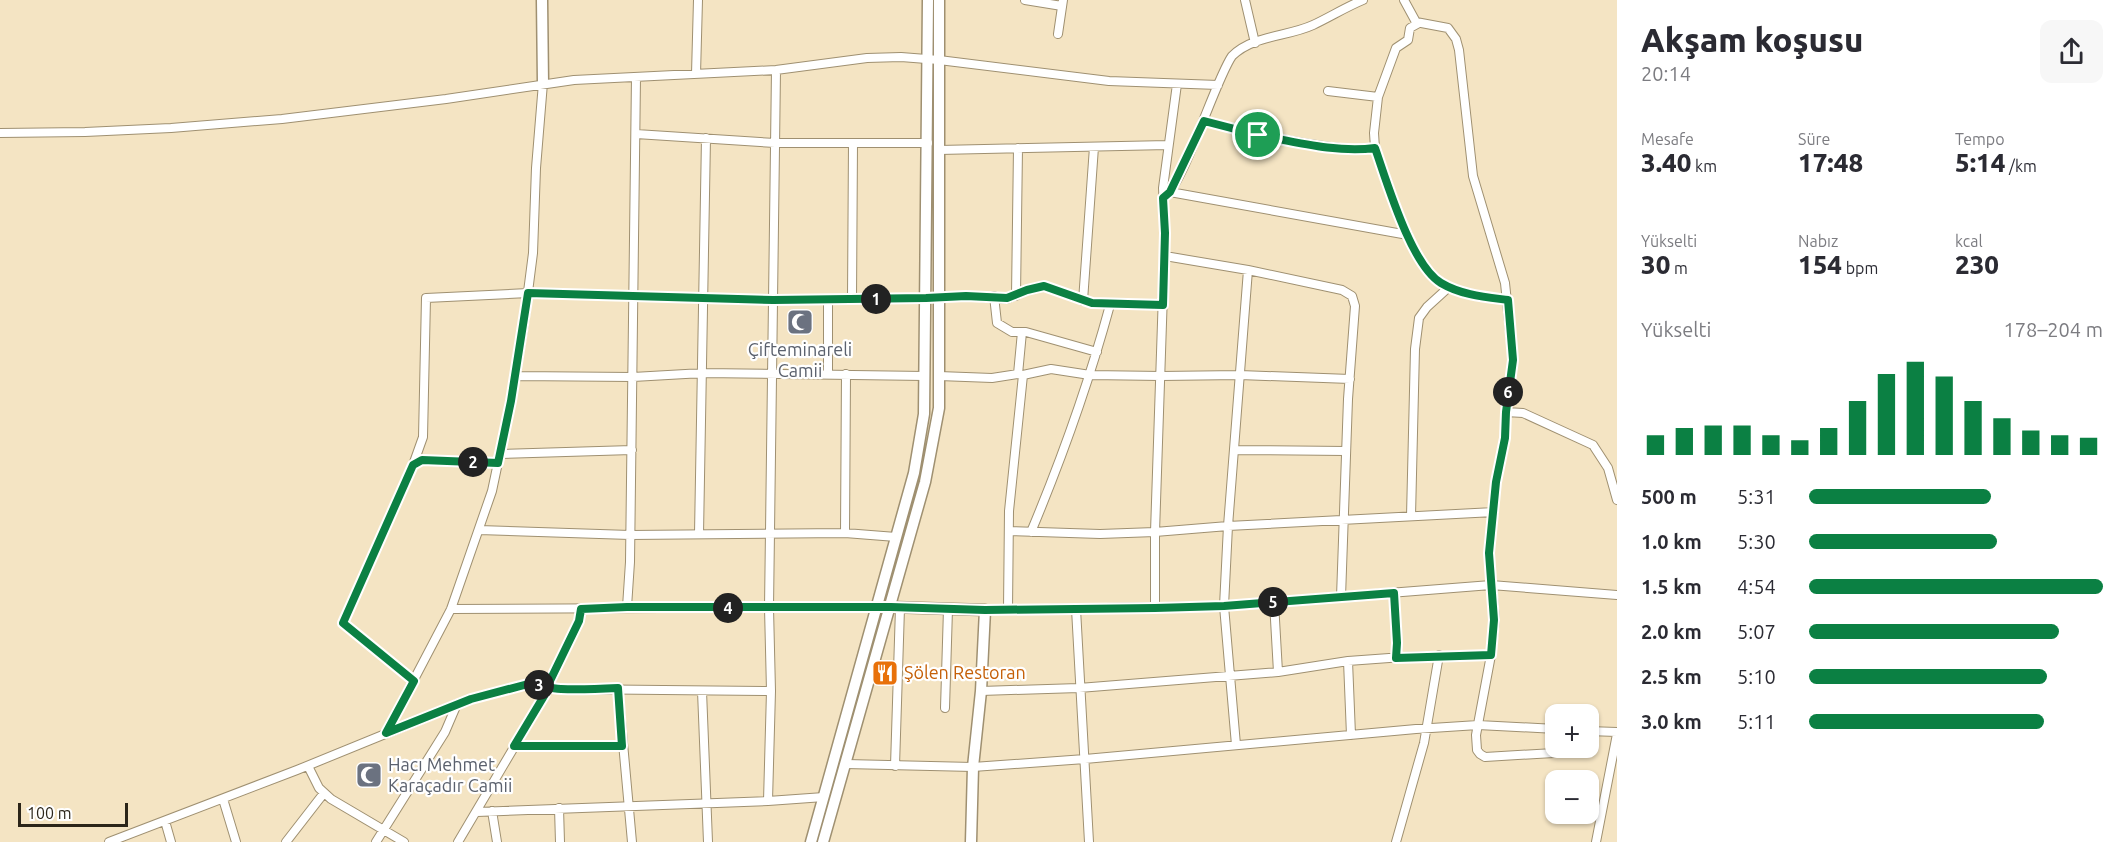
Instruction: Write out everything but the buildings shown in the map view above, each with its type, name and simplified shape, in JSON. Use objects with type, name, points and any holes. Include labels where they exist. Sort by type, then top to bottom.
[{"type":"main road","points":[[542,0],[543,83]]},
{"type":"main road","points":[[823,842],[895,607],[925,482],[939,408],[939,150],[928,0]]},
{"type":"main road","points":[[811,842],[914,473],[924,414],[928,143],[939,0]]},
{"type":"main road","points":[[895,607],[985,610],[981,691],[973,767],[971,842]]},
{"type":"street","points":[[696,74],[698,0]]},
{"type":"street","points":[[1024,0],[1063,3],[1058,34]]},
{"type":"street","points":[[1245,0],[1255,43]]},
{"type":"street","points":[[1163,198],[1170,192],[1232,56],[1244,46],[1312,26],[1363,0]]},
{"type":"street","points":[[1404,0],[1412,17],[1419,23],[1448,28],[1456,39],[1473,176],[1508,300],[1513,360],[1505,438],[1496,482],[1489,553],[1494,620],[1491,655],[1478,725],[1477,750],[1485,757],[1545,754]]},
{"type":"street","points":[[1419,23],[1410,28],[1408,39],[1396,48],[1378,97],[1374,133],[1375,148],[1407,235],[1430,275],[1449,287],[1477,296],[1508,300]]},
{"type":"street","points":[[0,133],[171,128],[282,119],[446,99],[543,83],[776,70],[867,58],[934,59],[1109,81],[1218,85]]},
{"type":"street","points":[[768,801],[776,70]]},
{"type":"street","points":[[627,607],[635,297],[636,77]]},
{"type":"street","points":[[386,733],[452,609],[492,491],[515,376],[528,293],[533,252],[543,83]]},
{"type":"street","points":[[1155,608],[1155,532],[1165,256],[1163,198],[1177,84]]},
{"type":"street","points":[[1328,91],[1378,97]]},
{"type":"street","points":[[1204,121],[1258,135],[1314,145],[1359,150],[1375,148]]},
{"type":"street","points":[[636,134],[775,143],[928,143]]},
{"type":"street","points":[[699,534],[706,138]]},
{"type":"street","points":[[852,299],[853,143]]},
{"type":"street","points":[[939,150],[1168,145]]},
{"type":"street","points":[[1083,301],[1094,147]]},
{"type":"street","points":[[1016,296],[1018,148]]},
{"type":"street","points":[[1170,192],[1407,235]]},
{"type":"street","points":[[1165,256],[1248,270],[1342,290],[1352,296],[1355,306],[1346,451],[1341,597]]},
{"type":"street","points":[[1236,746],[1224,606],[1248,270]]},
{"type":"street","points":[[414,681],[343,623],[413,465],[423,437],[426,298],[528,293],[773,300],[938,296],[1007,298],[1044,286],[1083,301],[1110,305],[1163,305]]},
{"type":"street","points":[[1411,516],[1415,349],[1419,318],[1427,307],[1449,287]]},
{"type":"street","points":[[994,296],[997,323],[1012,332],[1022,332],[1097,352]]},
{"type":"street","points":[[828,299],[828,373]]},
{"type":"street","points":[[1031,532],[1048,494],[1090,375],[1110,305]]},
{"type":"street","points":[[1008,609],[1009,531],[1022,332]]},
{"type":"street","points":[[939,376],[992,378],[1051,369],[1090,375],[1240,375],[1350,379]]},
{"type":"street","points":[[515,376],[633,377],[703,373],[925,376]]},
{"type":"street","points":[[845,533],[846,374]]},
{"type":"street","points":[[1506,412],[1522,413],[1593,445],[1608,468],[1617,500]]},
{"type":"street","points":[[500,454],[632,450]]},
{"type":"street","points":[[1234,450],[1346,451]]},
{"type":"street","points":[[413,465],[422,460],[498,463]]},
{"type":"street","points":[[1009,531],[1100,534],[1155,532],[1494,512]]},
{"type":"street","points":[[479,530],[630,535],[845,533],[896,537]]},
{"type":"street","points":[[985,610],[1224,606],[1491,585],[1617,595]]},
{"type":"street","points":[[1394,593],[1396,658]]},
{"type":"street","points":[[1274,602],[1278,672]]},
{"type":"street","points":[[452,609],[895,607],[894,766]]},
{"type":"street","points":[[458,842],[539,705],[579,621],[581,609]]},
{"type":"street","points":[[945,708],[948,609]]},
{"type":"street","points":[[1076,609],[1089,842]]},
{"type":"street","points":[[1396,842],[1427,728],[1439,655]]},
{"type":"street","points":[[981,691],[1079,687],[1278,672],[1396,658],[1491,655]]},
{"type":"street","points":[[1348,662],[1351,735]]},
{"type":"street","points":[[109,842],[308,766],[457,704],[528,684],[562,689],[771,691]]},
{"type":"street","points":[[618,688],[632,842]]},
{"type":"street","points":[[702,691],[708,842]]},
{"type":"street","points":[[376,842],[445,732],[457,704]]},
{"type":"street","points":[[846,764],[973,767],[1427,728],[1478,725],[1545,728]]},
{"type":"street","points":[[1596,842],[1617,733],[1599,732]]},
{"type":"street","points":[[514,746],[622,746]]},
{"type":"street","points":[[308,766],[319,788],[331,799],[404,842]]},
{"type":"street","points":[[286,842],[324,793]]},
{"type":"street","points":[[477,812],[824,797]]},
{"type":"street","points":[[223,799],[236,842]]},
{"type":"street","points":[[559,808],[560,842]]},
{"type":"street","points":[[492,811],[497,842]]},
{"type":"street","points":[[165,821],[171,842]]},
{"type":"place","name":"Çifteminareli Camii","points":[[800,322]]},
{"type":"place","name":"Şölen Restoran","points":[[885,673]]},
{"type":"place","name":"Hacı Mehmet Karaçadır Camii","points":[[369,775]]},
{"type":"route","points":[[1258,135],[1204,121],[1170,192],[1167,197],[1163,198],[1165,233],[1163,305],[1092,303],[1044,286],[1007,298],[938,296],[773,300],[528,293],[525,323],[498,463],[422,460],[413,465],[343,623],[414,681],[386,733],[471,699],[528,684],[536,684],[547,687],[562,689],[618,688],[622,746],[514,746],[544,696],[547,687],[579,621],[581,609],[627,607],[891,607],[985,610],[1155,608],[1224,606],[1394,593],[1396,658],[1491,655],[1494,620],[1489,553],[1496,482],[1505,438],[1513,360],[1508,300],[1460,292],[1430,275],[1407,235],[1375,148],[1359,150],[1337,148],[1258,135]]}]
